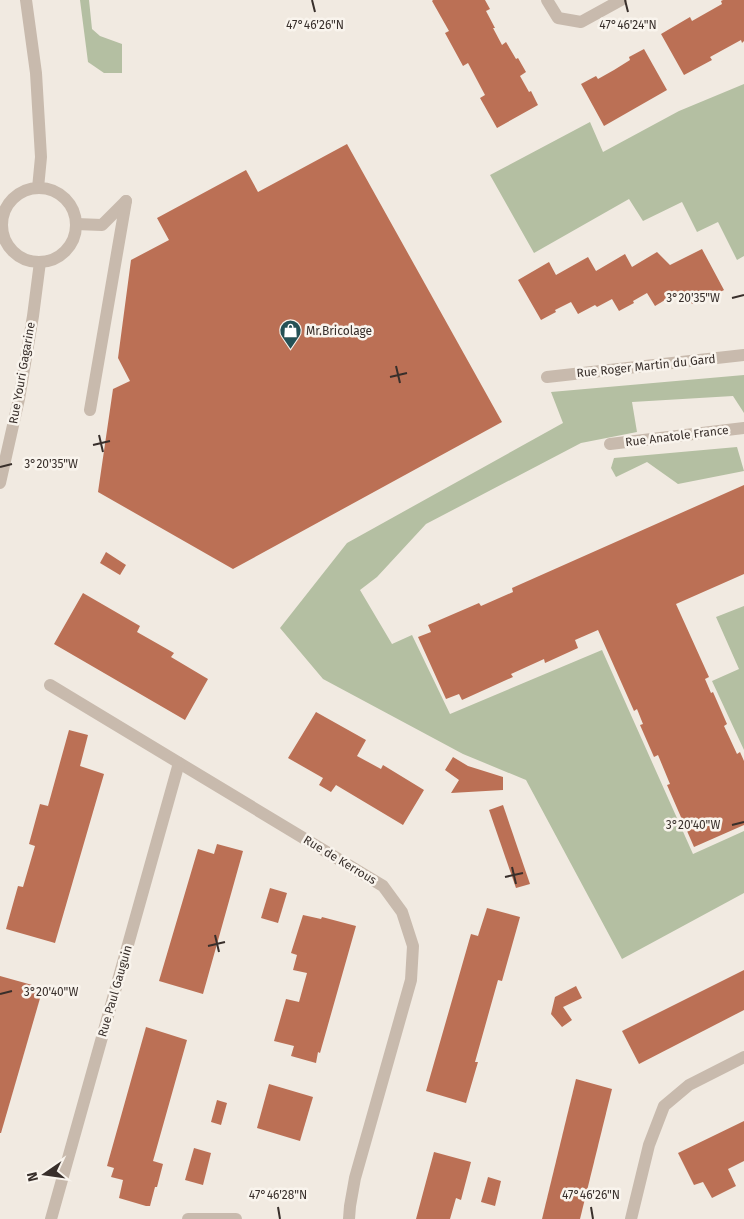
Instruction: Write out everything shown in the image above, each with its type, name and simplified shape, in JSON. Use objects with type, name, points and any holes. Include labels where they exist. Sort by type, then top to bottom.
[{"type":"street","points":[[26,0],[36,73],[41,157],[38,188]]},
{"type":"street","points":[[547,0],[558,18],[581,22],[621,0]]},
{"type":"street","points":[[38,188],[55,192],[63,197],[72,210],[76,224],[74,236],[69,246],[51,260],[40,262],[24,259],[10,249],[3,234],[2,222],[5,209],[12,199],[23,192],[38,188]]},
{"type":"street","points":[[76,224],[102,225],[126,201],[90,410]]},
{"type":"street","name":"Rue Youri Gagarine","points":[[0,483],[19,399],[40,262]]},
{"type":"street","name":"Rue Roger Martin du Gard","points":[[547,377],[744,355]]},
{"type":"street","name":"Rue Anatole France","points":[[610,444],[744,428]]},
{"type":"street","name":"Rue de Kerrous","points":[[50,685],[384,886],[402,912],[412,946],[411,980],[355,1178],[349,1219]]},
{"type":"street","name":"Rue Paul Gauguin","points":[[51,1219],[179,763]]},
{"type":"street","points":[[632,1219],[649,1145],[664,1106],[689,1085],[744,1057]]},
{"type":"street","points":[[188,1219],[236,1219]]},
{"type":"green space","points":[[80,0],[89,0],[92,29],[100,36],[122,44],[122,73],[104,73],[88,62]]},
{"type":"green space","points":[[744,84],[744,256],[737,260],[718,222],[697,232],[682,202],[643,221],[629,199],[534,253],[490,175],[590,122],[603,152],[679,111]]},
{"type":"green space","points":[[744,375],[744,413],[733,396],[632,402],[637,432],[581,443],[426,524],[377,577],[360,590],[392,644],[412,635],[450,714],[602,650],[693,854],[744,831],[744,893],[622,959],[526,780],[463,754],[323,679],[280,628],[347,543],[563,423],[551,392]]},
{"type":"green space","points":[[737,447],[744,471],[678,484],[647,462],[616,477],[611,468],[614,458]]},
{"type":"green space","points":[[744,606],[744,750],[712,681],[739,669],[716,617]]},
{"type":"building","points":[[433,0],[485,0],[490,9],[486,11],[495,28],[493,28],[502,45],[506,42],[516,59],[518,58],[526,72],[520,76],[538,105],[497,128],[480,98],[485,95],[468,63],[463,66],[445,33],[449,31]]},
{"type":"building","points":[[744,0],[744,41],[742,43],[741,40],[710,57],[712,60],[684,75],[661,34],[690,17],[692,21],[722,4],[721,1]]},
{"type":"building","points":[[644,49],[667,90],[604,126],[581,84],[596,76],[598,79],[630,60],[629,57]]},
{"type":"building","name":"Mr.Bricolage","points":[[347,144],[502,422],[233,569],[98,492],[113,389],[130,381],[118,358],[131,260],[169,240],[157,218],[246,170],[258,192]]},
{"type":"building","points":[[702,249],[724,290],[692,304],[686,292],[672,299],[670,297],[655,306],[647,293],[619,311],[612,299],[578,314],[571,302],[541,320],[518,280],[549,262],[556,275],[588,257],[596,271],[625,254],[632,267],[657,252],[670,265]]},
{"type":"building","points":[[744,485],[744,574],[676,604],[709,677],[705,679],[727,724],[724,726],[737,754],[740,752],[744,761],[744,825],[694,847],[667,785],[670,784],[658,755],[654,757],[640,725],[643,724],[637,709],[634,711],[598,630],[575,640],[578,648],[545,663],[544,659],[511,674],[513,677],[462,700],[459,694],[446,699],[418,637],[431,632],[428,625],[479,603],[481,606],[513,592],[512,588]]},
{"type":"building","points":[[106,552],[126,565],[120,575],[100,563]]},
{"type":"building","points":[[83,593],[140,626],[137,632],[174,653],[171,657],[208,679],[185,720],[54,644]]},
{"type":"building","points":[[316,712],[366,740],[357,756],[381,769],[383,765],[424,790],[403,825],[336,785],[331,792],[319,785],[323,778],[288,758]]},
{"type":"building","points":[[69,730],[88,735],[80,766],[104,774],[55,943],[6,929],[18,886],[23,887],[35,846],[29,844],[40,804],[48,806]]},
{"type":"building","points":[[453,757],[468,766],[503,777],[503,790],[451,793],[459,780],[445,770]]},
{"type":"building","points":[[503,805],[530,884],[516,888],[489,810]]},
{"type":"building","points":[[217,844],[243,851],[203,994],[159,981],[198,849],[214,854]]},
{"type":"building","points":[[270,888],[287,893],[278,923],[261,918]]},
{"type":"building","points":[[487,908],[520,917],[502,981],[498,980],[475,1062],[478,1062],[466,1103],[426,1091],[471,934],[478,936]]},
{"type":"building","points":[[303,915],[321,919],[322,917],[356,926],[316,1063],[291,1056],[294,1046],[274,1041],[286,999],[299,1002],[307,973],[293,970],[297,955],[291,953]]},
{"type":"building","points":[[744,970],[744,1010],[639,1064],[622,1031]]},
{"type":"building","points":[[0,976],[43,988],[1,1133],[0,1133]]},
{"type":"building","points":[[576,986],[582,998],[563,1007],[572,1020],[562,1027],[551,1014],[555,997]]},
{"type":"building","points":[[146,1027],[187,1040],[153,1161],[163,1164],[150,1206],[119,1198],[123,1180],[111,1177],[114,1168],[107,1166]]},
{"type":"building","points":[[576,1079],[612,1089],[580,1219],[542,1219]]},
{"type":"building","points":[[269,1084],[313,1097],[300,1141],[257,1128]]},
{"type":"building","points":[[217,1100],[227,1103],[221,1125],[211,1122]]},
{"type":"building","points":[[744,1121],[744,1161],[728,1169],[736,1186],[712,1198],[703,1182],[694,1185],[678,1153]]},
{"type":"building","points":[[194,1148],[211,1153],[203,1185],[185,1180]]},
{"type":"building","points":[[434,1152],[471,1162],[461,1200],[456,1198],[450,1219],[416,1219]]},
{"type":"building","points":[[488,1177],[501,1181],[495,1206],[481,1202]]},
{"type":"place","name":"Mr.Bricolage","points":[[290,350]]}]
